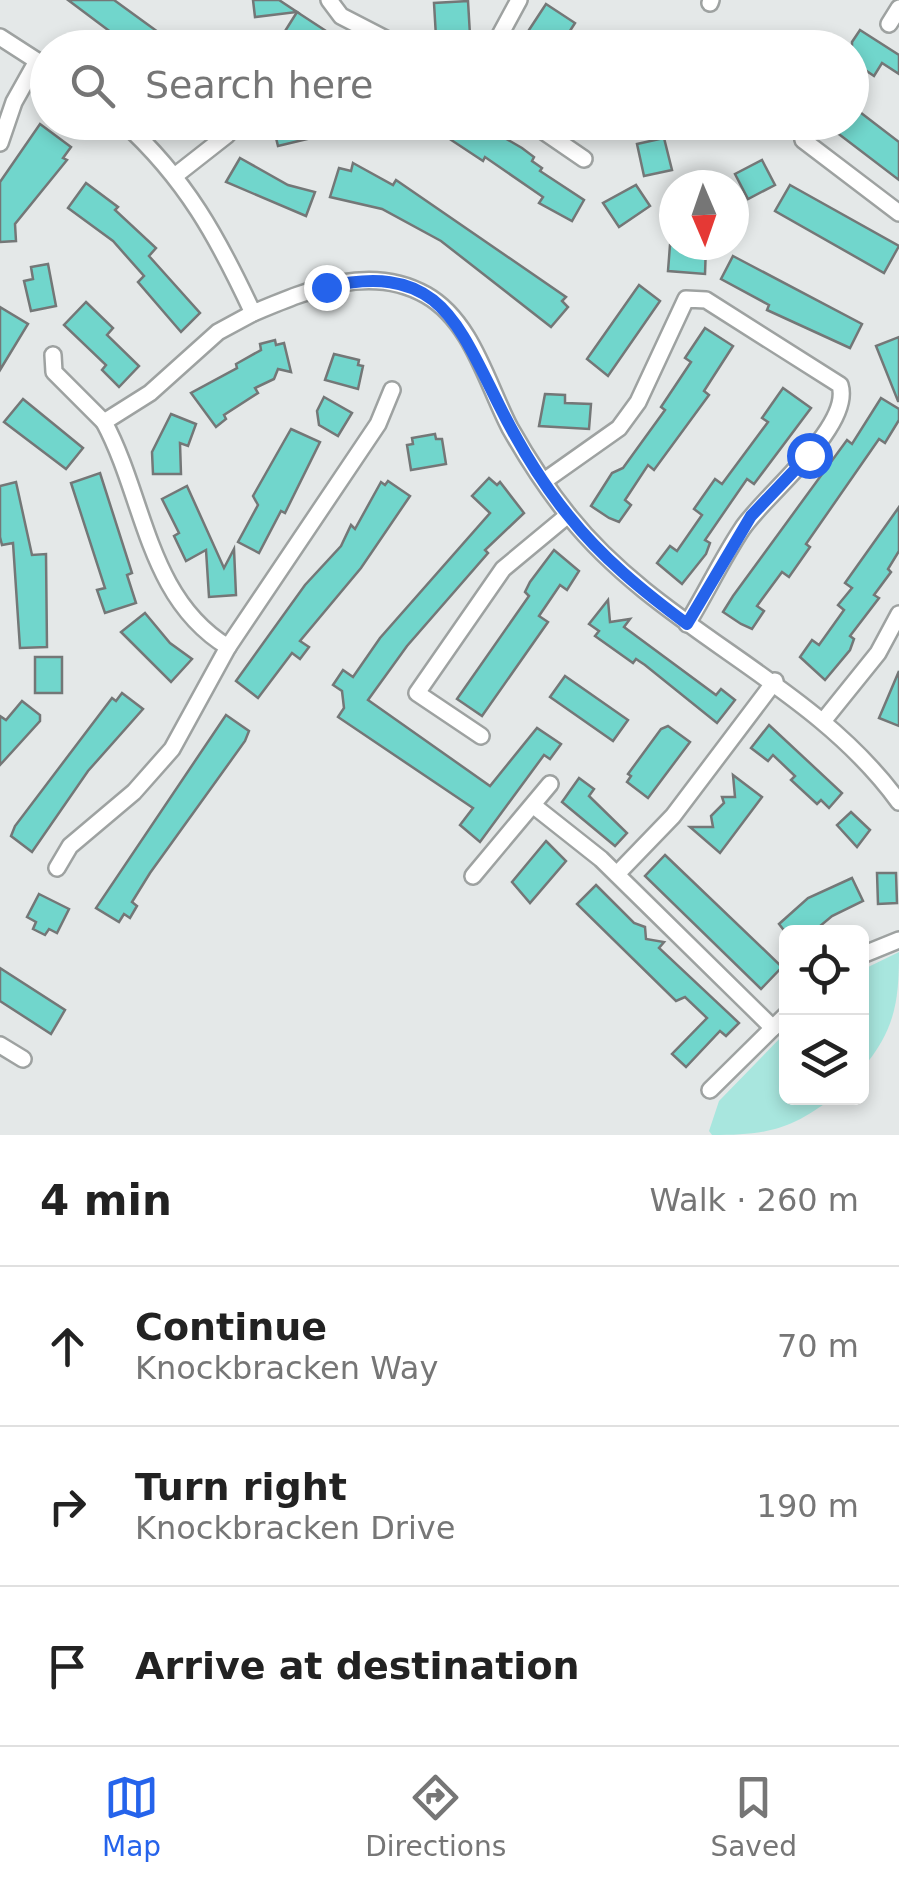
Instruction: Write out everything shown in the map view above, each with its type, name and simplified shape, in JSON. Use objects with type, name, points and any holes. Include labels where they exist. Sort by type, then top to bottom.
[{"type":"street","points":[[329,0],[341,16],[368,30]]},
{"type":"street","points":[[503,30],[519,0]]},
{"type":"street","points":[[889,24],[899,8]]},
{"type":"street","points":[[0,38],[30,57]]},
{"type":"street","points":[[0,143],[14,102],[30,80]]},
{"type":"street","points":[[141,140],[176,174],[213,231],[253,313]]},
{"type":"street","points":[[176,174],[220,140]]},
{"type":"street","points":[[556,140],[584,159]]},
{"type":"street","points":[[803,140],[899,212]]},
{"type":"street","points":[[104,422],[150,393],[218,332],[253,313],[326,287],[365,278],[395,282],[427,296],[452,316],[512,431],[568,515],[620,570],[687,624],[775,681],[824,720],[862,756],[899,802]]},
{"type":"street","points":[[544,482],[619,428],[638,402],[686,299],[706,300],[840,385],[841,405],[809,455],[740,532],[687,624]]},
{"type":"street","points":[[53,355],[54,372],[104,422],[119,450],[161,573],[211,637],[228,647]]},
{"type":"street","points":[[57,868],[70,846],[134,792],[172,749],[228,647],[378,424],[392,390]]},
{"type":"street","points":[[481,736],[417,693],[503,570],[568,515]]},
{"type":"street","points":[[824,720],[878,653],[899,614]]},
{"type":"street","points":[[617,874],[673,816],[775,681]]},
{"type":"street","points":[[472,876],[550,784]]},
{"type":"street","points":[[534,806],[617,874],[773,1028]]},
{"type":"street","points":[[869,952],[899,940]]},
{"type":"street","points":[[710,1090],[779,1022]]},
{"type":"street","points":[[0,1044],[23,1059]]},
{"type":"shaded area","points":[[899,952],[893,1015],[869,1060],[869,1015],[869,967]]},
{"type":"shaded area","points":[[779,1039],[779,1105],[822,1105],[775,1129],[712,1135],[709,1131],[719,1101]]},
{"type":"building","points":[[68,0],[114,0],[155,30],[108,30]]},
{"type":"building","points":[[253,0],[279,0],[297,12],[255,17]]},
{"type":"building","points":[[468,1],[470,30],[436,30],[434,3]]},
{"type":"building","points":[[546,4],[575,23],[571,30],[529,30]]},
{"type":"building","points":[[297,12],[324,30],[286,30]]},
{"type":"building","points":[[869,36],[899,55],[899,74],[882,63],[874,76],[869,73]]},
{"type":"building","points":[[869,119],[899,142],[899,180],[847,140],[869,140]]},
{"type":"building","points":[[30,138],[62,140],[71,147],[63,158],[67,160],[15,224],[16,241],[0,242],[0,182]]},
{"type":"building","points":[[276,140],[303,140],[278,146]]},
{"type":"building","points":[[451,140],[508,140],[534,157],[532,161],[542,168],[540,171],[584,200],[572,221],[539,203],[543,197],[485,157],[483,161]]},
{"type":"building","points":[[664,140],[672,170],[644,176],[637,144]]},
{"type":"building","points":[[240,158],[288,185],[315,192],[306,216],[226,182]]},
{"type":"building","points":[[762,160],[775,185],[749,198],[749,170],[743,170]]},
{"type":"building","points":[[353,163],[393,185],[396,180],[566,297],[562,301],[568,307],[551,327],[441,241],[382,209],[330,197],[339,168],[351,171]]},
{"type":"building","points":[[86,183],[118,207],[115,210],[156,248],[149,256],[200,313],[181,332],[138,282],[144,276],[113,241],[68,208]]},
{"type":"building","points":[[636,185],[650,206],[619,227],[603,203]]},
{"type":"building","points":[[790,185],[899,246],[884,273],[775,211]]},
{"type":"building","points":[[669,260],[705,260],[705,274],[668,271]]},
{"type":"building","points":[[731,260],[741,260],[862,324],[850,348],[767,310],[769,305],[721,279]]},
{"type":"building","points":[[48,264],[56,306],[31,311],[24,281],[33,279],[31,267]]},
{"type":"building","points":[[639,285],[660,301],[608,376],[587,359]]},
{"type":"building","points":[[86,302],[113,328],[107,335],[139,366],[119,387],[102,370],[106,365],[64,325]]},
{"type":"building","points":[[0,307],[28,324],[0,370]]},
{"type":"building","points":[[705,328],[733,346],[704,391],[709,395],[654,470],[648,465],[625,500],[631,505],[619,522],[609,518],[591,506],[612,473],[623,468],[665,410],[661,407],[691,362],[685,358]]},
{"type":"building","points":[[899,337],[899,401],[898,401],[876,346]]},
{"type":"building","points":[[275,340],[276,345],[284,343],[291,372],[278,369],[274,379],[255,388],[258,393],[224,415],[226,419],[216,427],[191,393],[237,368],[236,364],[261,350],[260,344]]},
{"type":"building","points":[[334,354],[359,360],[358,365],[363,366],[358,389],[325,380]]},
{"type":"building","points":[[783,388],[811,408],[754,484],[747,479],[705,540],[710,543],[706,554],[682,584],[657,563],[670,546],[677,551],[702,515],[694,509],[715,479],[722,484],[768,422],[762,418]]},
{"type":"building","points":[[545,394],[565,395],[565,403],[591,404],[589,429],[539,426]]},
{"type":"building","points":[[324,397],[352,413],[338,436],[319,425],[317,411]]},
{"type":"building","points":[[881,398],[899,409],[899,420],[885,443],[879,439],[806,544],[810,547],[789,577],[782,572],[757,606],[764,611],[752,629],[723,612],[847,440],[852,444]]},
{"type":"building","points":[[23,399],[83,448],[66,469],[4,422]]},
{"type":"building","points":[[171,414],[196,424],[188,446],[180,443],[181,474],[153,474],[152,452]]},
{"type":"building","points":[[291,429],[320,442],[285,513],[281,511],[259,553],[238,542],[258,505],[253,496]]},
{"type":"building","points":[[435,434],[436,439],[442,439],[446,464],[411,470],[407,445],[413,444],[412,438]]},
{"type":"building","points":[[100,473],[132,573],[127,575],[136,603],[105,613],[97,590],[105,588],[71,483]]},
{"type":"building","points":[[489,478],[497,485],[500,482],[524,513],[485,550],[488,553],[407,646],[368,700],[490,786],[537,728],[561,744],[550,759],[544,755],[480,842],[460,825],[473,808],[338,717],[344,708],[342,691],[333,685],[343,670],[353,677],[380,638],[490,513],[472,496]]},
{"type":"building","points":[[388,481],[410,496],[361,568],[300,641],[309,647],[300,659],[292,653],[258,698],[236,681],[305,585],[341,546],[351,525],[355,529],[381,482],[385,485]]},
{"type":"building","points":[[16,482],[32,555],[46,554],[47,647],[20,648],[13,543],[2,545],[0,537],[0,486]]},
{"type":"building","points":[[187,486],[224,568],[234,549],[236,595],[209,597],[206,550],[186,561],[174,536],[179,533],[162,499]]},
{"type":"building","points":[[899,507],[899,551],[888,569],[891,572],[874,595],[879,598],[850,636],[854,639],[850,650],[825,680],[800,657],[812,640],[819,645],[844,610],[838,605],[852,588],[845,583]]},
{"type":"building","points":[[554,550],[579,571],[567,590],[560,585],[539,616],[548,622],[482,716],[457,699],[529,596],[525,592],[530,582]]},
{"type":"building","points":[[608,600],[610,622],[630,619],[624,627],[716,695],[721,689],[735,700],[717,723],[645,665],[636,659],[633,663],[595,636],[599,631],[589,624]]},
{"type":"building","points":[[145,613],[170,643],[192,659],[171,682],[121,632]]},
{"type":"building","points":[[35,657],[62,657],[62,693],[35,693]]},
{"type":"building","points":[[899,671],[899,726],[879,718]]},
{"type":"building","points":[[565,676],[628,720],[613,741],[550,697]]},
{"type":"building","points":[[122,693],[143,709],[88,771],[32,852],[11,836],[15,826],[112,698],[116,701]]},
{"type":"building","points":[[22,701],[40,715],[40,721],[0,765],[0,716],[6,720]]},
{"type":"building","points":[[226,715],[249,731],[245,741],[150,873],[132,902],[137,906],[130,918],[124,914],[119,922],[96,908]]},
{"type":"building","points":[[769,725],[842,793],[829,808],[821,800],[817,804],[791,780],[795,776],[773,755],[768,761],[751,748]]},
{"type":"building","points":[[668,726],[690,742],[648,798],[627,782],[631,776],[628,774],[661,729]]},
{"type":"building","points":[[733,775],[762,797],[720,853],[690,827],[713,827],[711,816],[724,803],[722,797],[735,797]]},
{"type":"building","points":[[579,778],[594,789],[589,796],[627,833],[615,846],[562,802]]},
{"type":"building","points":[[851,812],[870,830],[857,847],[837,825]]},
{"type":"building","points":[[546,841],[566,861],[530,903],[512,882]]},
{"type":"building","points":[[665,855],[779,964],[779,970],[761,989],[645,876]]},
{"type":"building","points":[[877,873],[896,873],[897,903],[878,904]]},
{"type":"building","points":[[852,878],[863,901],[821,925],[780,925],[808,898]]},
{"type":"building","points":[[596,885],[634,923],[645,927],[646,939],[664,942],[659,948],[739,1023],[726,1036],[720,1031],[686,1067],[672,1054],[707,1018],[685,997],[676,1001],[577,904]]},
{"type":"building","points":[[39,894],[69,909],[57,933],[49,929],[45,935],[33,929],[36,922],[27,917]]},
{"type":"building","points":[[0,968],[65,1010],[51,1034],[0,1001]]},
{"type":"route","points":[[326,287],[365,278],[395,282],[427,296],[452,316],[512,431],[568,515],[620,570],[687,624],[751,516],[809,455]]}]
